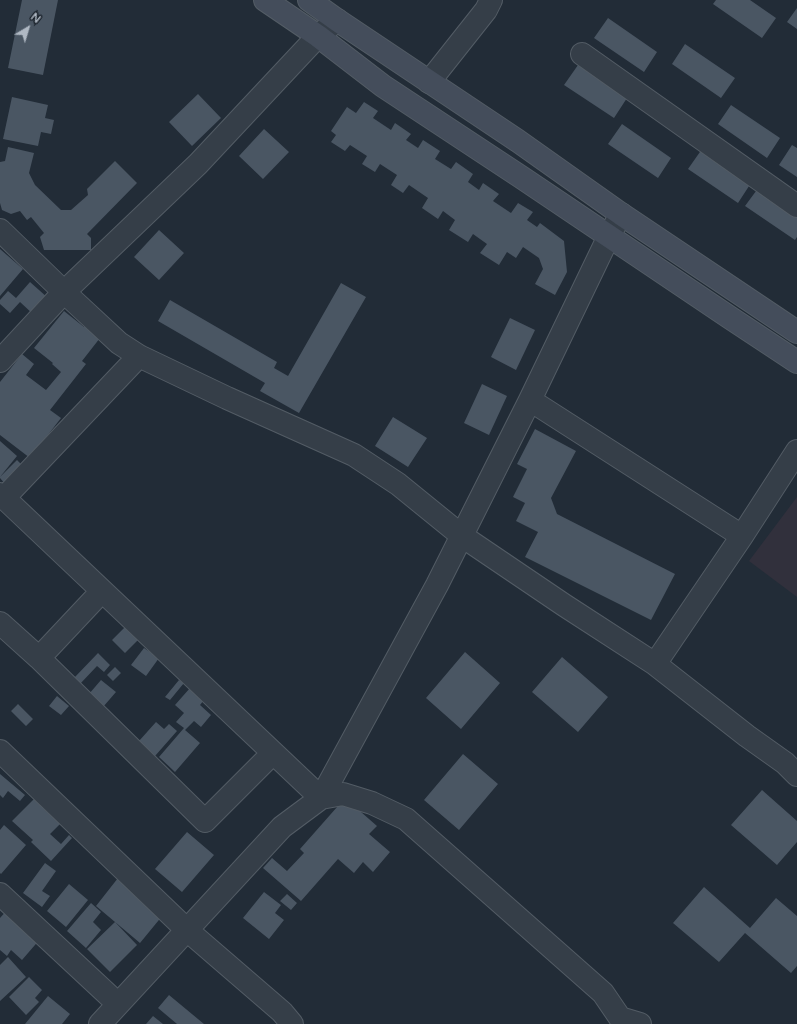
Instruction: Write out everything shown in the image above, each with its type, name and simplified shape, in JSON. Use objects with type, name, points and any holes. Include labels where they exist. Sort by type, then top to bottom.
[{"type":"street","points":[[265,0],[318,36],[383,86],[797,362]]},
{"type":"street","points":[[309,0],[428,82],[518,141],[621,214],[797,332]]},
{"type":"street","points":[[428,82],[486,10],[491,0]]},
{"type":"street","points":[[0,361],[64,292],[198,164],[318,36],[337,20]]},
{"type":"street","points":[[582,54],[797,206]]},
{"type":"street","points":[[100,1024],[282,827],[321,798],[437,586],[530,400],[608,236],[621,214]]},
{"type":"street","points":[[0,230],[119,343],[140,356],[227,398],[354,454],[398,484],[462,536],[655,664],[747,736],[785,763],[797,775]]},
{"type":"street","points":[[140,356],[2,496],[321,798]]},
{"type":"street","points":[[530,400],[742,536]]},
{"type":"street","points":[[655,664],[742,536],[797,451]]},
{"type":"street","points":[[39,658],[102,591]]},
{"type":"street","points":[[0,623],[39,658],[205,821],[273,753]]},
{"type":"street","points":[[0,751],[187,930],[282,1012],[292,1024]]},
{"type":"street","points":[[321,798],[343,794],[372,803],[406,820],[603,993],[620,1018],[640,1024]]},
{"type":"street","points":[[0,894],[118,1004]]},
{"type":"shaded area","points":[[797,497],[797,597],[749,561]]},
{"type":"building","points":[[22,0],[58,0],[43,75],[8,68]]},
{"type":"building","points":[[716,0],[750,0],[776,18],[762,38],[713,4]]},
{"type":"building","points":[[797,8],[797,29],[787,22]]},
{"type":"building","points":[[608,18],[657,52],[644,72],[594,38]]},
{"type":"building","points":[[685,44],[735,78],[721,98],[672,64]]},
{"type":"building","points":[[578,65],[627,98],[614,118],[564,85]]},
{"type":"building","points":[[198,94],[221,118],[192,146],[169,122]]},
{"type":"building","points":[[12,97],[48,105],[45,118],[54,120],[51,134],[41,132],[38,146],[3,139]]},
{"type":"building","points":[[364,102],[378,111],[373,118],[391,130],[395,123],[411,134],[406,140],[418,148],[423,140],[440,151],[435,159],[451,169],[456,162],[473,174],[468,182],[479,190],[483,183],[499,194],[493,201],[511,213],[518,203],[533,212],[527,220],[537,227],[540,223],[564,241],[567,272],[555,295],[535,284],[543,269],[539,258],[523,247],[516,258],[507,252],[499,265],[480,253],[487,244],[473,234],[468,242],[449,230],[455,220],[443,211],[438,219],[422,208],[428,198],[409,185],[403,193],[391,185],[397,175],[380,164],[375,172],[362,164],[367,156],[350,145],[345,151],[331,142],[336,135],[331,131],[347,107],[356,113]]},
{"type":"building","points":[[731,105],[780,138],[767,158],[718,124]]},
{"type":"building","points":[[622,124],[671,158],[658,178],[608,144]]},
{"type":"building","points":[[264,129],[289,152],[263,179],[239,156]]},
{"type":"building","points":[[792,145],[797,148],[797,177],[779,165]]},
{"type":"building","points":[[8,147],[34,153],[29,173],[35,185],[61,210],[71,210],[88,195],[87,189],[115,161],[137,183],[87,234],[91,238],[91,250],[44,250],[40,237],[44,233],[31,217],[27,220],[20,211],[11,214],[2,210],[0,203],[0,162],[5,161]]},
{"type":"building","points":[[702,149],[751,183],[738,203],[688,169]]},
{"type":"building","points":[[759,187],[797,213],[797,237],[795,240],[745,206]]},
{"type":"building","points":[[159,230],[184,253],[159,280],[134,257]]},
{"type":"building","points":[[0,249],[23,269],[0,296]]},
{"type":"building","points":[[30,282],[48,298],[34,315],[20,302],[10,313],[0,304],[0,300],[8,291],[16,298]]},
{"type":"building","points":[[341,283],[366,297],[299,413],[260,391],[265,383],[158,321],[170,300],[277,362],[274,368],[288,376]]},
{"type":"building","points":[[64,311],[100,338],[82,361],[86,364],[50,410],[61,418],[30,458],[0,435],[0,382],[22,354],[34,364],[26,375],[46,390],[61,372],[52,364],[53,363],[34,348]]},
{"type":"building","points":[[510,318],[535,330],[516,370],[491,357]]},
{"type":"building","points":[[482,384],[507,396],[489,435],[464,423]]},
{"type":"building","points":[[393,417],[427,438],[408,467],[375,446]]},
{"type":"building","points":[[535,429],[576,451],[551,498],[557,514],[675,574],[651,620],[525,557],[538,532],[516,521],[525,503],[513,497],[527,469],[517,464]]},
{"type":"building","points":[[0,441],[17,456],[0,477]]},
{"type":"building","points":[[17,460],[24,467],[6,485],[0,477]]},
{"type":"building","points":[[127,625],[141,637],[125,653],[112,640]]},
{"type":"building","points":[[144,648],[159,658],[146,676],[131,665]]},
{"type":"building","points":[[465,652],[500,683],[461,729],[426,698]]},
{"type":"building","points":[[98,653],[110,665],[104,672],[97,666],[80,684],[74,678]]},
{"type":"building","points":[[562,657],[608,697],[578,732],[532,692]]},
{"type":"building","points":[[115,667],[121,673],[113,681],[107,675]]},
{"type":"building","points":[[101,680],[116,692],[103,707],[89,694]]},
{"type":"building","points":[[179,680],[184,683],[170,700],[165,697]]},
{"type":"building","points":[[190,688],[204,700],[200,705],[211,715],[201,727],[194,721],[185,730],[200,743],[175,772],[159,757],[184,728],[176,722],[184,713],[175,705]]},
{"type":"building","points":[[57,696],[69,706],[61,715],[49,706]]},
{"type":"building","points":[[18,704],[33,719],[26,726],[11,711]]},
{"type":"building","points":[[156,722],[164,729],[169,724],[177,731],[155,756],[139,741]]},
{"type":"building","points":[[463,754],[498,784],[459,830],[424,800]]},
{"type":"building","points":[[0,774],[25,795],[20,801],[8,791],[3,798],[0,795]]},
{"type":"building","points":[[762,790],[797,821],[797,842],[777,865],[731,825]]},
{"type":"building","points":[[345,798],[377,826],[369,834],[390,852],[373,872],[363,862],[354,873],[338,859],[301,901],[263,868],[272,858],[287,871],[304,853],[300,849]]},
{"type":"building","points":[[34,799],[60,824],[50,834],[61,844],[69,835],[72,838],[51,861],[31,842],[33,840],[12,821]]},
{"type":"building","points":[[4,825],[26,845],[1,874],[0,830]]},
{"type":"building","points":[[187,832],[214,855],[182,892],[155,869]]},
{"type":"building","points":[[45,863],[56,871],[42,891],[50,896],[42,907],[23,893]]},
{"type":"building","points":[[118,878],[163,915],[140,943],[96,906]]},
{"type":"building","points":[[69,884],[88,900],[66,927],[47,911]]},
{"type":"building","points":[[704,887],[750,928],[776,898],[797,916],[797,966],[791,973],[745,933],[719,962],[673,923]]},
{"type":"building","points":[[264,892],[281,905],[275,913],[284,920],[269,939],[243,918]]},
{"type":"building","points":[[287,894],[297,903],[291,910],[280,901]]},
{"type":"building","points":[[91,903],[101,912],[93,922],[101,930],[86,948],[67,931]]},
{"type":"building","points":[[8,909],[41,938],[22,960],[11,950],[7,956],[0,950],[0,918]]},
{"type":"building","points":[[115,922],[137,945],[110,972],[87,949]]},
{"type":"building","points":[[8,957],[26,977],[0,1001],[0,965]]},
{"type":"building","points":[[29,977],[42,990],[35,998],[39,1002],[26,1015],[9,997]]},
{"type":"building","points":[[169,995],[204,1024],[177,1024],[158,1008]]},
{"type":"building","points":[[48,996],[70,1014],[62,1024],[25,1024]]},
{"type":"building","points":[[153,1016],[163,1024],[146,1024]]}]
